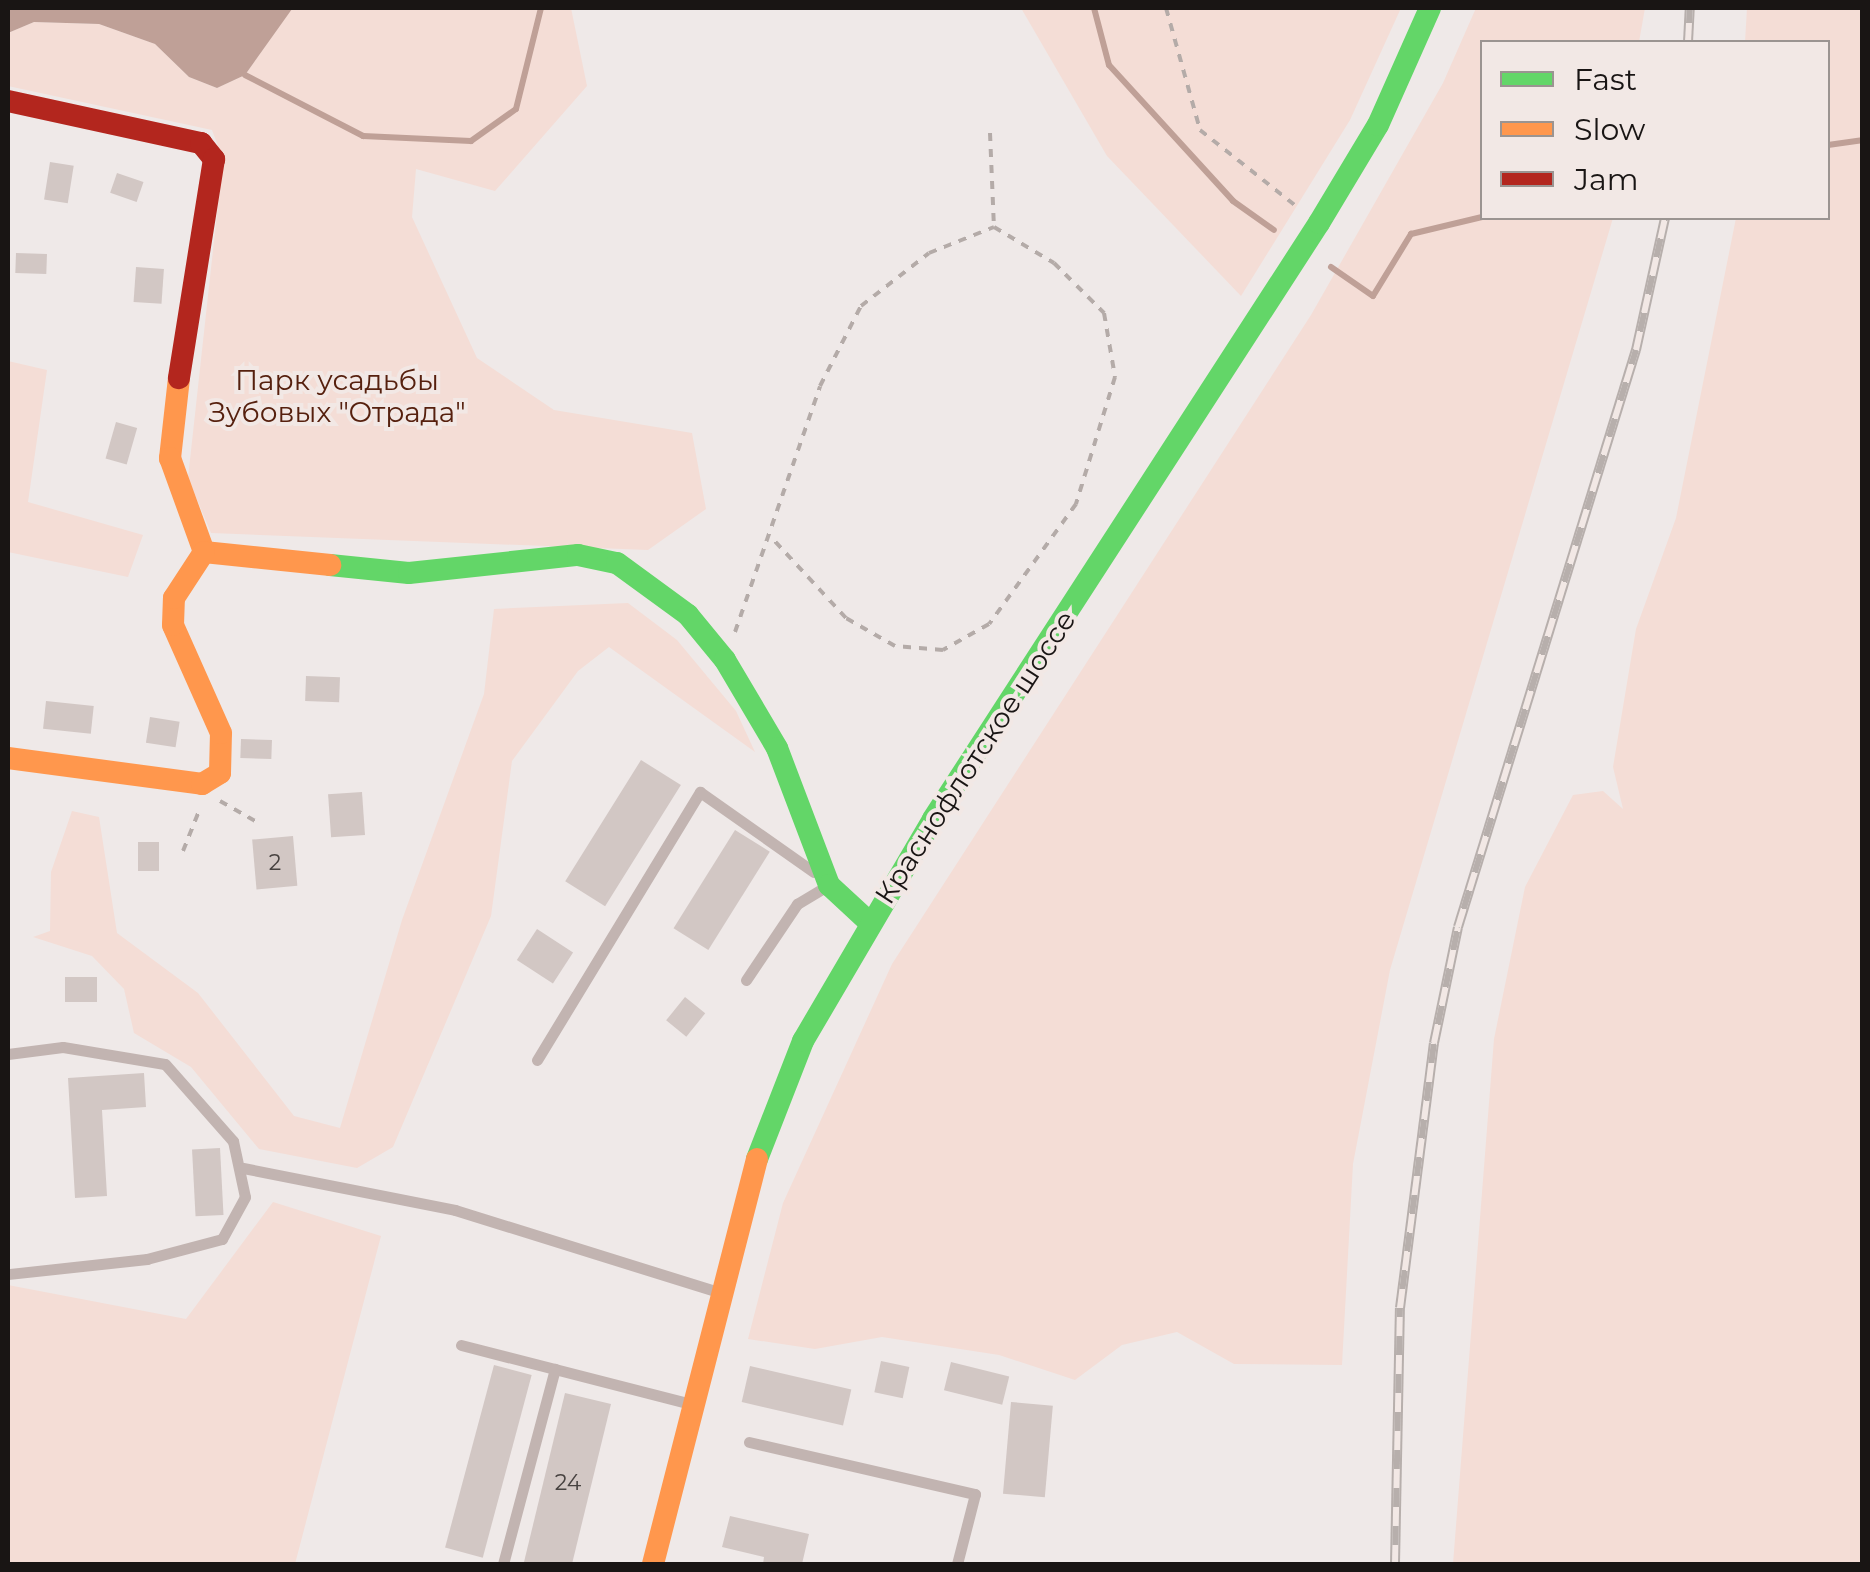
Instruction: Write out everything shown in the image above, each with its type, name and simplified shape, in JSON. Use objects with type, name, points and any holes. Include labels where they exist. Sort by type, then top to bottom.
[{"type":"street","name":"Краснофлотское шоссе","points":[[653,1564],[727,1295],[766,1126],[870,922],[1378,125],[1430,8]]},
{"type":"street","points":[[8,101],[201,143],[214,159],[193,252],[170,458],[204,552]]},
{"type":"street","points":[[204,552],[409,573],[578,555],[618,563],[688,615],[725,660],[777,748],[829,885],[870,922]]},
{"type":"street","points":[[8,758],[202,784],[220,773],[221,733],[173,625],[174,598],[204,552]]},
{"type":"lane","points":[[537,1060],[700,792],[829,885],[796,904],[746,980]]},
{"type":"lane","points":[[8,1054],[63,1047],[165,1064],[233,1141],[243,1168],[245,1198],[222,1239],[148,1259],[8,1274]]},
{"type":"lane","points":[[243,1168],[455,1210],[727,1295]]},
{"type":"lane","points":[[461,1346],[695,1405]]},
{"type":"lane","points":[[504,1564],[556,1369]]},
{"type":"lane","points":[[749,1442],[975,1494],[957,1564]]},
{"type":"path","points":[[1166,8],[1200,130],[1318,223]]},
{"type":"path","points":[[990,134],[994,228]]},
{"type":"path","points":[[725,660],[820,386],[861,306],[929,254],[994,228]]},
{"type":"path","points":[[770,536],[846,618],[895,646],[943,650],[988,624],[1076,504],[1115,377],[1104,313],[1054,263],[994,228]]},
{"type":"path","points":[[183,851],[210,795],[257,822]]},
{"type":"green space","name":"Парк усадьбы Зубовых \"Отрада\"","points":[[292,8],[571,8],[587,86],[495,191],[416,169],[412,217],[477,358],[554,410],[692,433],[706,509],[648,550],[211,533],[188,478],[223,159],[212,130],[8,86],[8,33],[34,22],[99,24],[155,44],[189,77],[217,88],[245,75]]},
{"type":"green space","points":[[1021,8],[1401,8],[1350,120],[1241,296],[1107,156]]},
{"type":"green space","points":[[1476,8],[1645,8],[1639,40],[1480,40],[1480,220],[1612,220],[1390,970],[1353,1164],[1342,1365],[1234,1364],[1177,1332],[1122,1345],[1075,1380],[999,1355],[882,1337],[815,1349],[748,1339],[783,1203],[892,964],[1311,315],[1443,83]]},
{"type":"green space","points":[[1747,8],[1862,8],[1862,1564],[1453,1564],[1494,1039],[1525,887],[1573,795],[1603,791],[1623,809],[1613,767],[1636,629],[1676,518],[1736,220],[1830,220],[1830,40],[1745,40]]},
{"type":"green space","points":[[8,361],[47,370],[28,502],[143,535],[128,577],[8,552]]},
{"type":"green space","points":[[628,603],[677,640],[736,711],[755,752],[609,647],[578,671],[512,761],[491,916],[393,1147],[357,1168],[259,1149],[191,1067],[134,1033],[124,989],[92,956],[33,937],[50,931],[51,872],[72,811],[99,817],[117,933],[198,993],[294,1116],[340,1128],[402,920],[484,694],[494,609]]},
{"type":"green space","points":[[273,1202],[381,1236],[295,1564],[8,1564],[8,1285],[186,1319]]},
{"type":"shaded area","points":[[8,8],[292,9],[245,75],[217,88],[189,77],[155,44],[99,24],[34,22],[8,33]]},
{"type":"building","points":[[50,162],[74,166],[68,203],[44,200]]},
{"type":"building","points":[[117,173],[143,182],[137,202],[110,193]]},
{"type":"building","points":[[16,253],[47,254],[46,274],[15,273]]},
{"type":"building","points":[[136,267],[164,269],[161,304],[134,302]]},
{"type":"building","points":[[116,422],[137,428],[127,465],[106,459]]},
{"type":"building","points":[[306,676],[340,677],[339,702],[305,701]]},
{"type":"building","points":[[46,701],[94,706],[91,734],[43,729]]},
{"type":"building","points":[[150,717],[180,722],[176,747],[146,743]]},
{"type":"building","points":[[241,739],[272,740],[271,759],[240,758]]},
{"type":"building","points":[[641,760],[681,785],[605,906],[565,881]]},
{"type":"building","points":[[362,792],[365,835],[331,837],[328,794]]},
{"type":"building","points":[[735,830],[770,852],[708,950],[674,928]]},
{"type":"building","points":[[293,836],[297,886],[257,889],[252,840]]},
{"type":"building","points":[[138,842],[159,842],[159,871],[138,871]]},
{"type":"building","points":[[537,929],[573,952],[553,983],[517,960]]},
{"type":"building","points":[[65,977],[97,977],[97,1002],[65,1002]]},
{"type":"building","points":[[685,997],[705,1013],[686,1037],[666,1020]]},
{"type":"building","points":[[144,1073],[146,1107],[102,1110],[107,1196],[75,1198],[68,1078]]},
{"type":"building","points":[[220,1148],[224,1215],[196,1216],[192,1149]]},
{"type":"building","points":[[881,1361],[909,1367],[903,1398],[874,1392]]},
{"type":"building","points":[[951,1362],[1009,1377],[1002,1405],[944,1390]]},
{"type":"building","points":[[494,1365],[532,1375],[483,1558],[445,1548]]},
{"type":"building","points":[[750,1366],[851,1389],[843,1425],[742,1402]]},
{"type":"building","points":[[565,1393],[611,1404],[572,1564],[524,1562]]},
{"type":"building","points":[[1011,1402],[1053,1406],[1045,1497],[1003,1494]]},
{"type":"building","points":[[730,1516],[809,1534],[802,1564],[763,1564],[764,1557],[722,1547]]},
{"type":"waterway","points":[[245,75],[363,136],[471,141],[516,109],[541,8]]},
{"type":"waterway","points":[[1094,8],[1109,65],[1233,201],[1274,230]]},
{"type":"waterway","points":[[1830,145],[1862,140]]},
{"type":"waterway","points":[[1331,267],[1373,296],[1411,234],[1480,217]]},
{"type":"railway","points":[[1688,40],[1690,8]]},
{"type":"railway","points":[[1395,1564],[1400,1308],[1434,1043],[1458,927],[1636,350],[1665,220]]},
{"type":"traffic: fast","points":[[757,1159],[803,1041],[933,819],[1319,223],[1378,125],[1430,8]]},
{"type":"traffic: fast","points":[[330,565],[409,573],[578,555],[617,563],[688,615],[725,660],[777,748],[829,885],[869,922]]},
{"type":"traffic: slow","points":[[179,378],[170,458],[204,552],[330,565]]},
{"type":"traffic: slow","points":[[8,758],[202,784],[220,773],[221,733],[173,625],[174,598],[204,552]]},
{"type":"traffic: slow","points":[[653,1564],[757,1159]]},
{"type":"traffic: jam","points":[[8,101],[201,143],[214,159],[179,378]]}]
